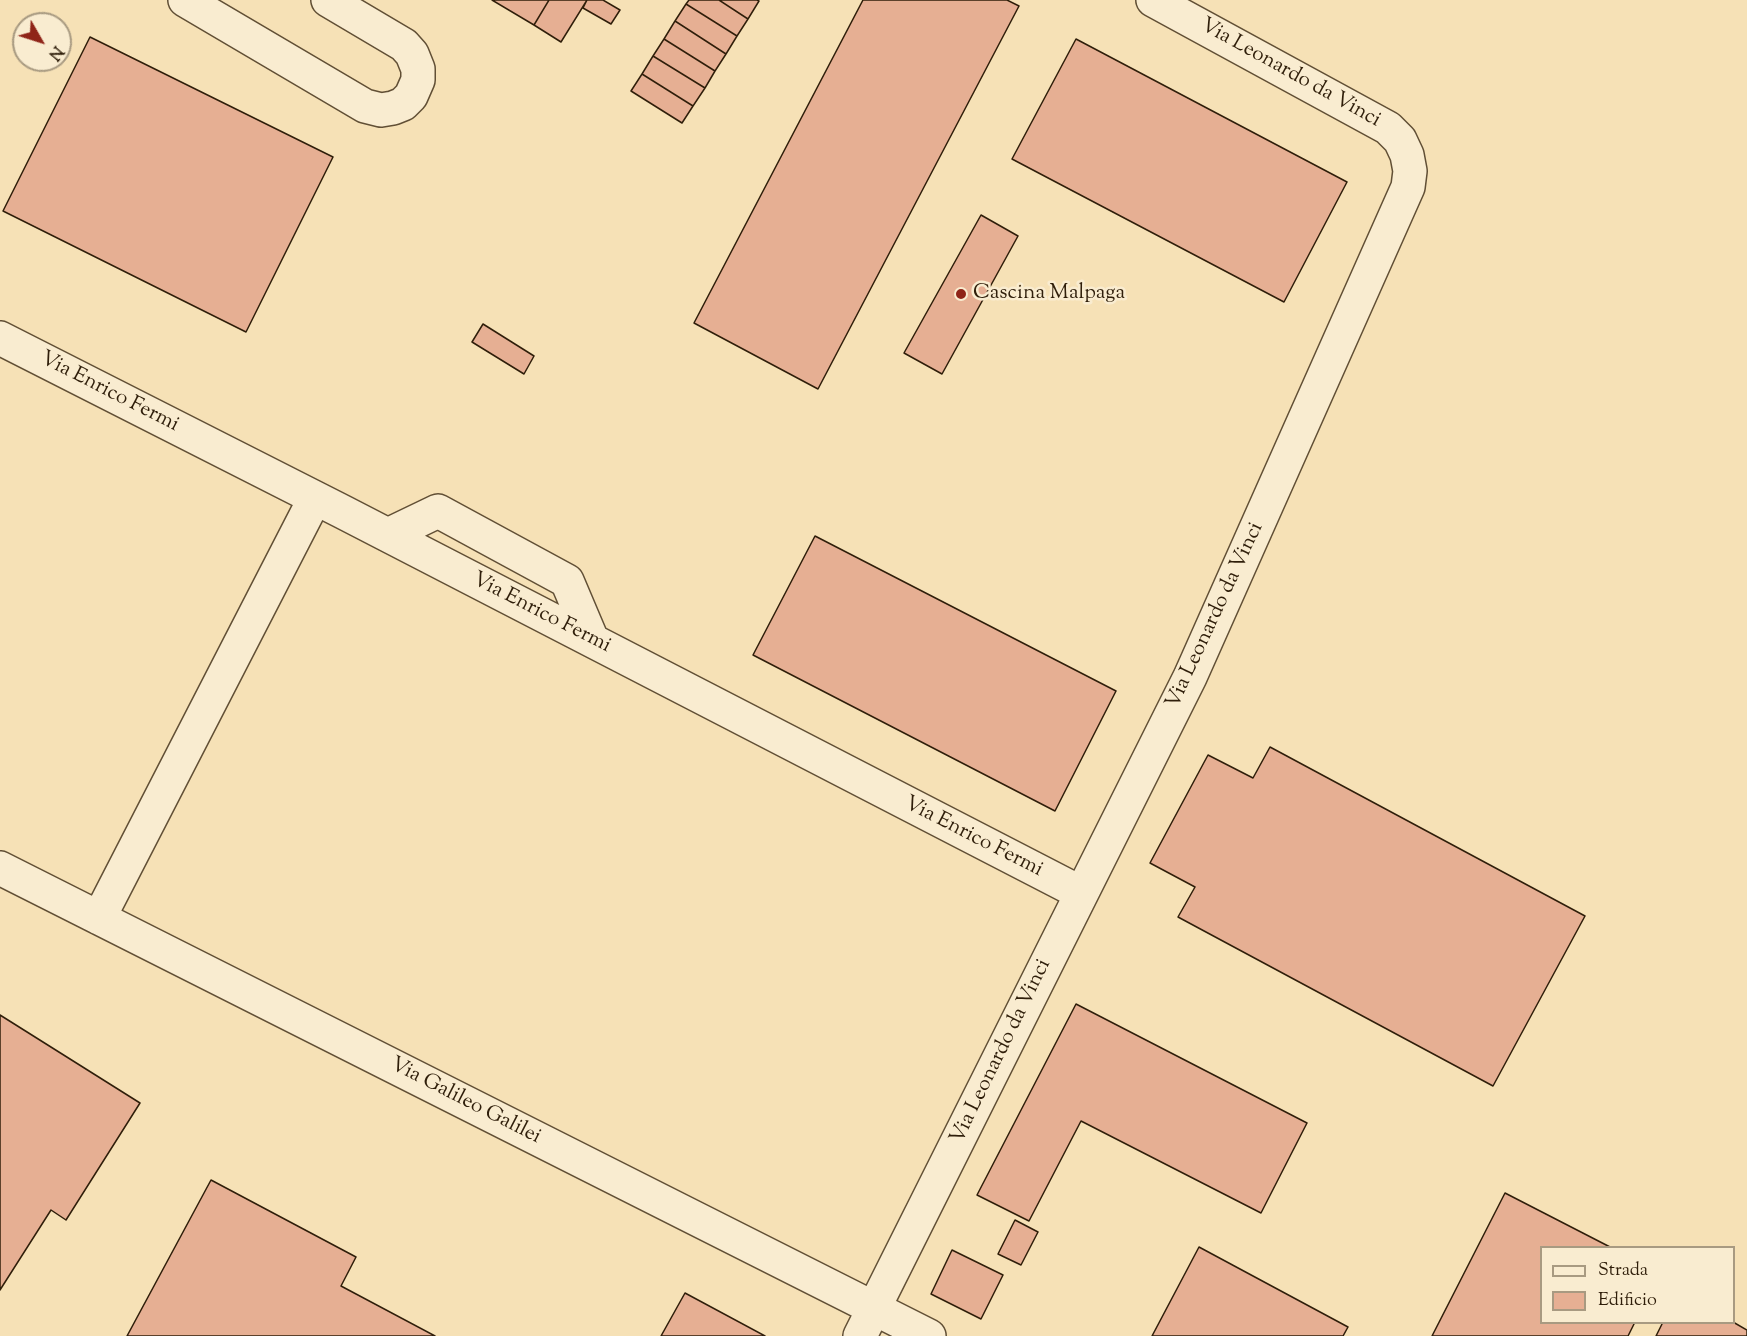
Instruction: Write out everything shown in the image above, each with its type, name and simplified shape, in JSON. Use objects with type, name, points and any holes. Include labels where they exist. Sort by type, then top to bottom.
[{"type":"street","points":[[185,0],[365,106],[381,110],[403,104],[411,96],[418,80],[418,69],[412,54],[399,42],[328,0]]},
{"type":"street","name":"Via Leonardo da Vinci","points":[[860,1336],[1190,677],[1404,198],[1410,177],[1410,166],[1405,150],[1400,140],[1388,128],[1153,0]]},
{"type":"street","name":"Via Enrico Fermi","points":[[0,338],[388,535],[1081,893]]},
{"type":"street","points":[[99,918],[315,498]]},
{"type":"street","points":[[388,535],[438,511],[567,580],[592,640]]},
{"type":"street","name":"Via Galileo Galilei","points":[[0,868],[929,1336]]},
{"type":"building","points":[[492,0],[549,0],[534,25]]},
{"type":"building","points":[[549,0],[587,0],[561,42],[534,25]]},
{"type":"building","points":[[587,0],[603,0],[620,10],[611,24],[583,8]]},
{"type":"building","points":[[689,0],[719,0],[748,19],[737,36],[686,4]]},
{"type":"building","points":[[719,0],[757,0],[759,1],[748,19]]},
{"type":"building","points":[[863,0],[1007,0],[1019,6],[818,389],[694,323]]},
{"type":"building","points":[[686,4],[737,36],[726,54],[675,21]]},
{"type":"building","points":[[675,21],[726,54],[715,71],[664,39]]},
{"type":"building","points":[[90,37],[333,157],[246,332],[3,211]]},
{"type":"building","points":[[664,39],[715,71],[705,88],[653,56]]},
{"type":"building","points":[[1076,39],[1347,182],[1284,302],[1012,159]]},
{"type":"building","points":[[653,56],[705,88],[693,106],[642,74]]},
{"type":"building","points":[[642,74],[693,106],[682,123],[631,91]]},
{"type":"building","name":"Cascina Malpaga","points":[[981,215],[1018,236],[942,374],[904,353]]},
{"type":"building","points":[[483,324],[534,356],[524,374],[472,342]]},
{"type":"building","points":[[815,536],[1116,691],[1055,811],[753,655]]},
{"type":"building","points":[[1270,747],[1585,916],[1493,1086],[1178,917],[1195,887],[1150,863],[1208,755],[1253,778]]},
{"type":"building","points":[[1076,1004],[1307,1123],[1261,1213],[1081,1121],[1029,1221],[977,1195]]},
{"type":"building","points":[[0,1015],[140,1103],[66,1220],[51,1210],[0,1290]]},
{"type":"building","points":[[211,1180],[356,1257],[341,1286],[435,1336],[127,1336]]},
{"type":"building","points":[[1505,1193],[1608,1246],[1540,1246],[1540,1324],[1634,1324],[1628,1336],[1432,1336]]},
{"type":"building","points":[[1015,1220],[1038,1232],[1021,1265],[998,1254]]},
{"type":"building","points":[[1199,1247],[1348,1327],[1343,1336],[1152,1336]]},
{"type":"building","points":[[952,1250],[1003,1275],[981,1319],[931,1294]]},
{"type":"building","points":[[685,1293],[765,1336],[661,1336]]},
{"type":"building","points":[[1735,1323],[1747,1330],[1747,1336],[1656,1336],[1662,1324]]},
{"type":"place","name":"Cascina Malpaga","points":[[961,294]]}]
